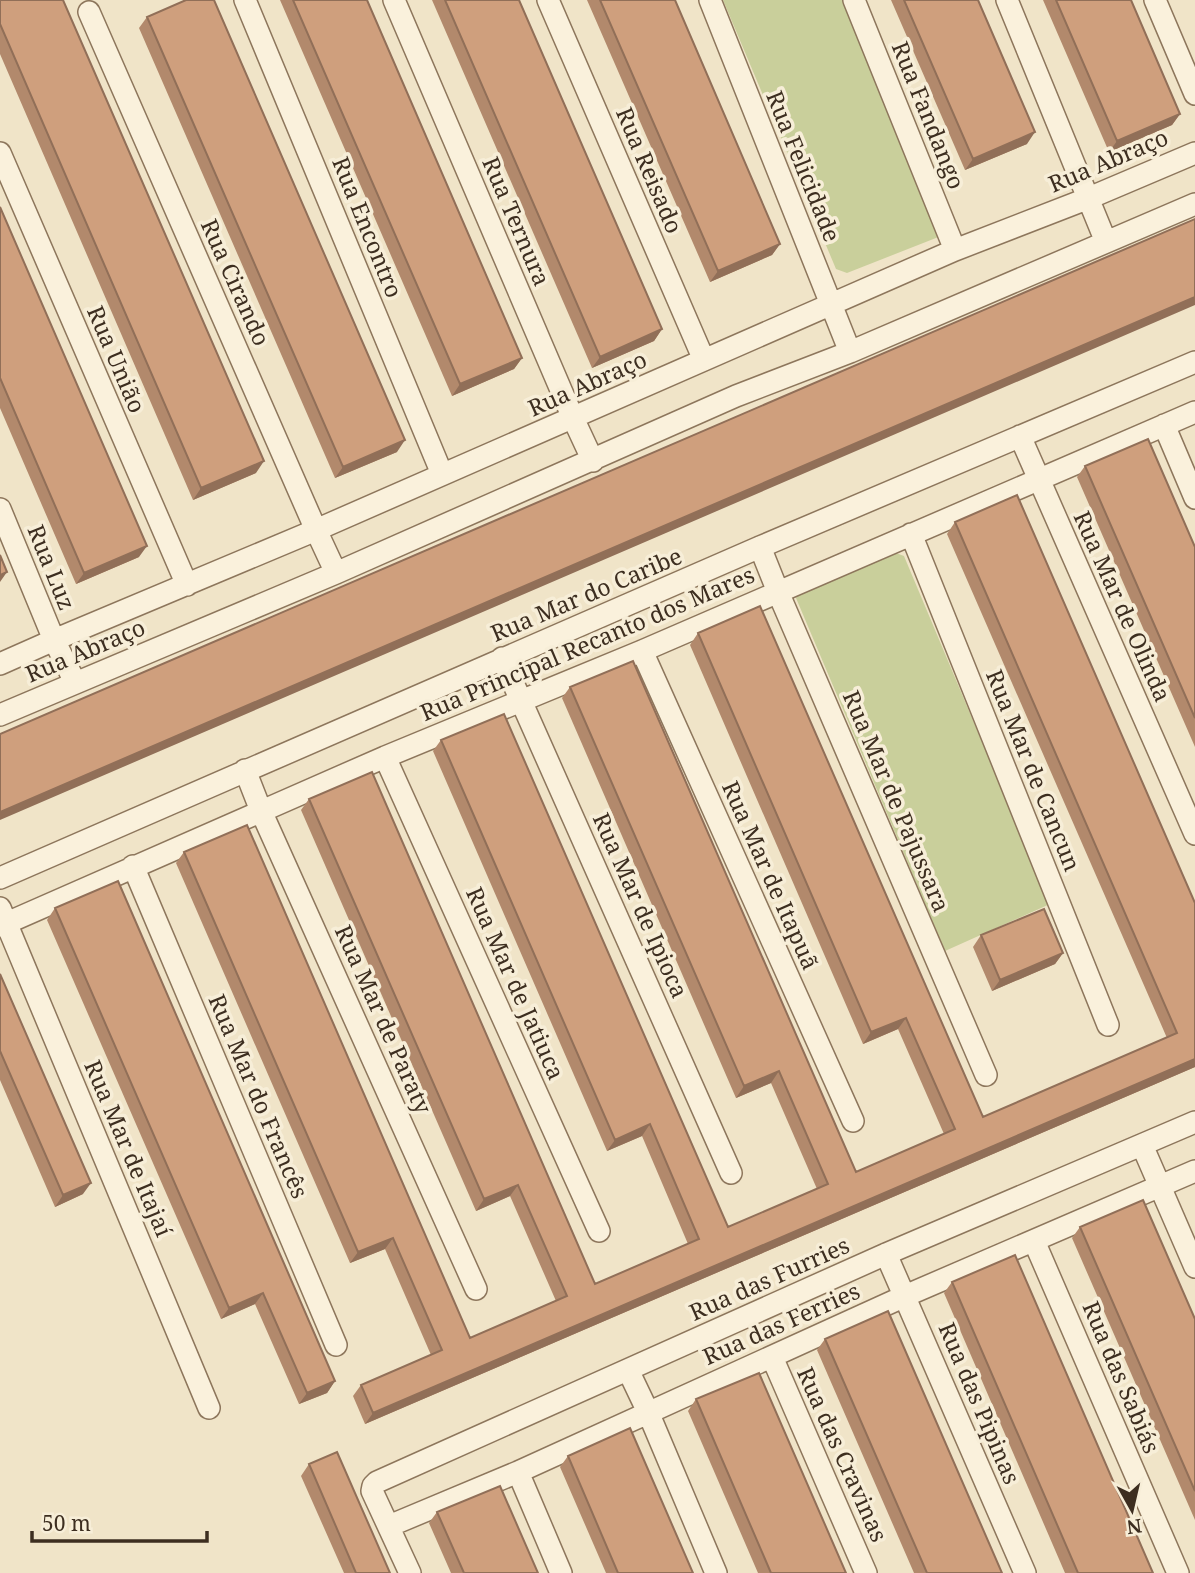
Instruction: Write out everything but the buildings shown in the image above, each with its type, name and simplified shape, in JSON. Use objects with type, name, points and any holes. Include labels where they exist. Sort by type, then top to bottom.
[{"type":"street","name":"Rua Encontro","points":[[245,0],[442,474]]},
{"type":"street","name":"Rua Ternura","points":[[394,0],[593,461]]},
{"type":"street","name":"Rua Reisado","points":[[548,0],[704,360]]},
{"type":"street","name":"Rua Felicidade","points":[[710,0],[850,352]]},
{"type":"street","name":"Rua Fandango","points":[[854,0],[955,250]]},
{"type":"street","points":[[1007,0],[1107,242]]},
{"type":"street","points":[[1155,0],[1195,94]]},
{"type":"street","name":"Rua Cirando","points":[[89,12],[336,573]]},
{"type":"street","name":"Rua União","points":[[0,153],[187,585]]},
{"type":"street","name":"Rua Abraço","points":[[0,664],[316,530],[955,250],[1195,153]]},
{"type":"street","name":"Rua Abraço","points":[[0,715],[336,573],[736,396],[850,352],[1195,204]]},
{"type":"street","name":"Rua Mar do Caribe","points":[[0,878],[760,547],[1195,362]]},
{"type":"street","name":"Rua Principal Recanto dos Mares","points":[[2,919],[642,650],[1195,412]]},
{"type":"street","points":[[1164,425],[1195,498]]},
{"type":"street","name":"Rua Mar de Olinda","points":[[1020,436],[1195,834]]},
{"type":"street","name":"Rua Luz","points":[[0,509],[54,640],[75,682]]},
{"type":"street","name":"Rua Mar de Cancun","points":[[911,534],[1108,1025]]},
{"type":"street","name":"Rua Mar de Pajussara","points":[[760,547],[986,1075]]},
{"type":"street","name":"Rua Mar de Itapuã","points":[[642,650],[853,1121]]},
{"type":"street","name":"Rua Mar de Ipioca","points":[[502,659],[731,1173]]},
{"type":"street","name":"Rua Mar de Jatiuca","points":[[385,757],[599,1231]]},
{"type":"street","name":"Rua Mar de Paraty","points":[[245,770],[476,1290]]},
{"type":"street","name":"Rua Mar do Francês","points":[[133,866],[336,1345]]},
{"type":"street","name":"Rua Mar de Itajaí","points":[[2,919],[209,1408]]},
{"type":"street","name":"Rua das Furries","points":[[389,1526],[372,1491],[377,1482],[886,1254],[1195,1122]]},
{"type":"street","points":[[1142,1145],[1195,1267]]},
{"type":"street","name":"Rua das Ferries","points":[[389,1526],[517,1472],[905,1296],[1195,1171]]},
{"type":"street","name":"Rua das Sabiás","points":[[1034,1241],[1178,1573]]},
{"type":"street","name":"Rua das Pipinas","points":[[886,1254],[1025,1573]]},
{"type":"street","name":"Rua das Cravinas","points":[[772,1357],[866,1573]]},
{"type":"street","points":[[628,1370],[716,1573]]},
{"type":"street","points":[[517,1472],[561,1573]]},
{"type":"street","points":[[389,1526],[410,1573]]},
{"type":"green space","points":[[723,0],[847,0],[941,236],[847,273],[836,269]]},
{"type":"green space","points":[[893,552],[904,556],[1050,904],[945,951],[796,598],[799,590]]}]
